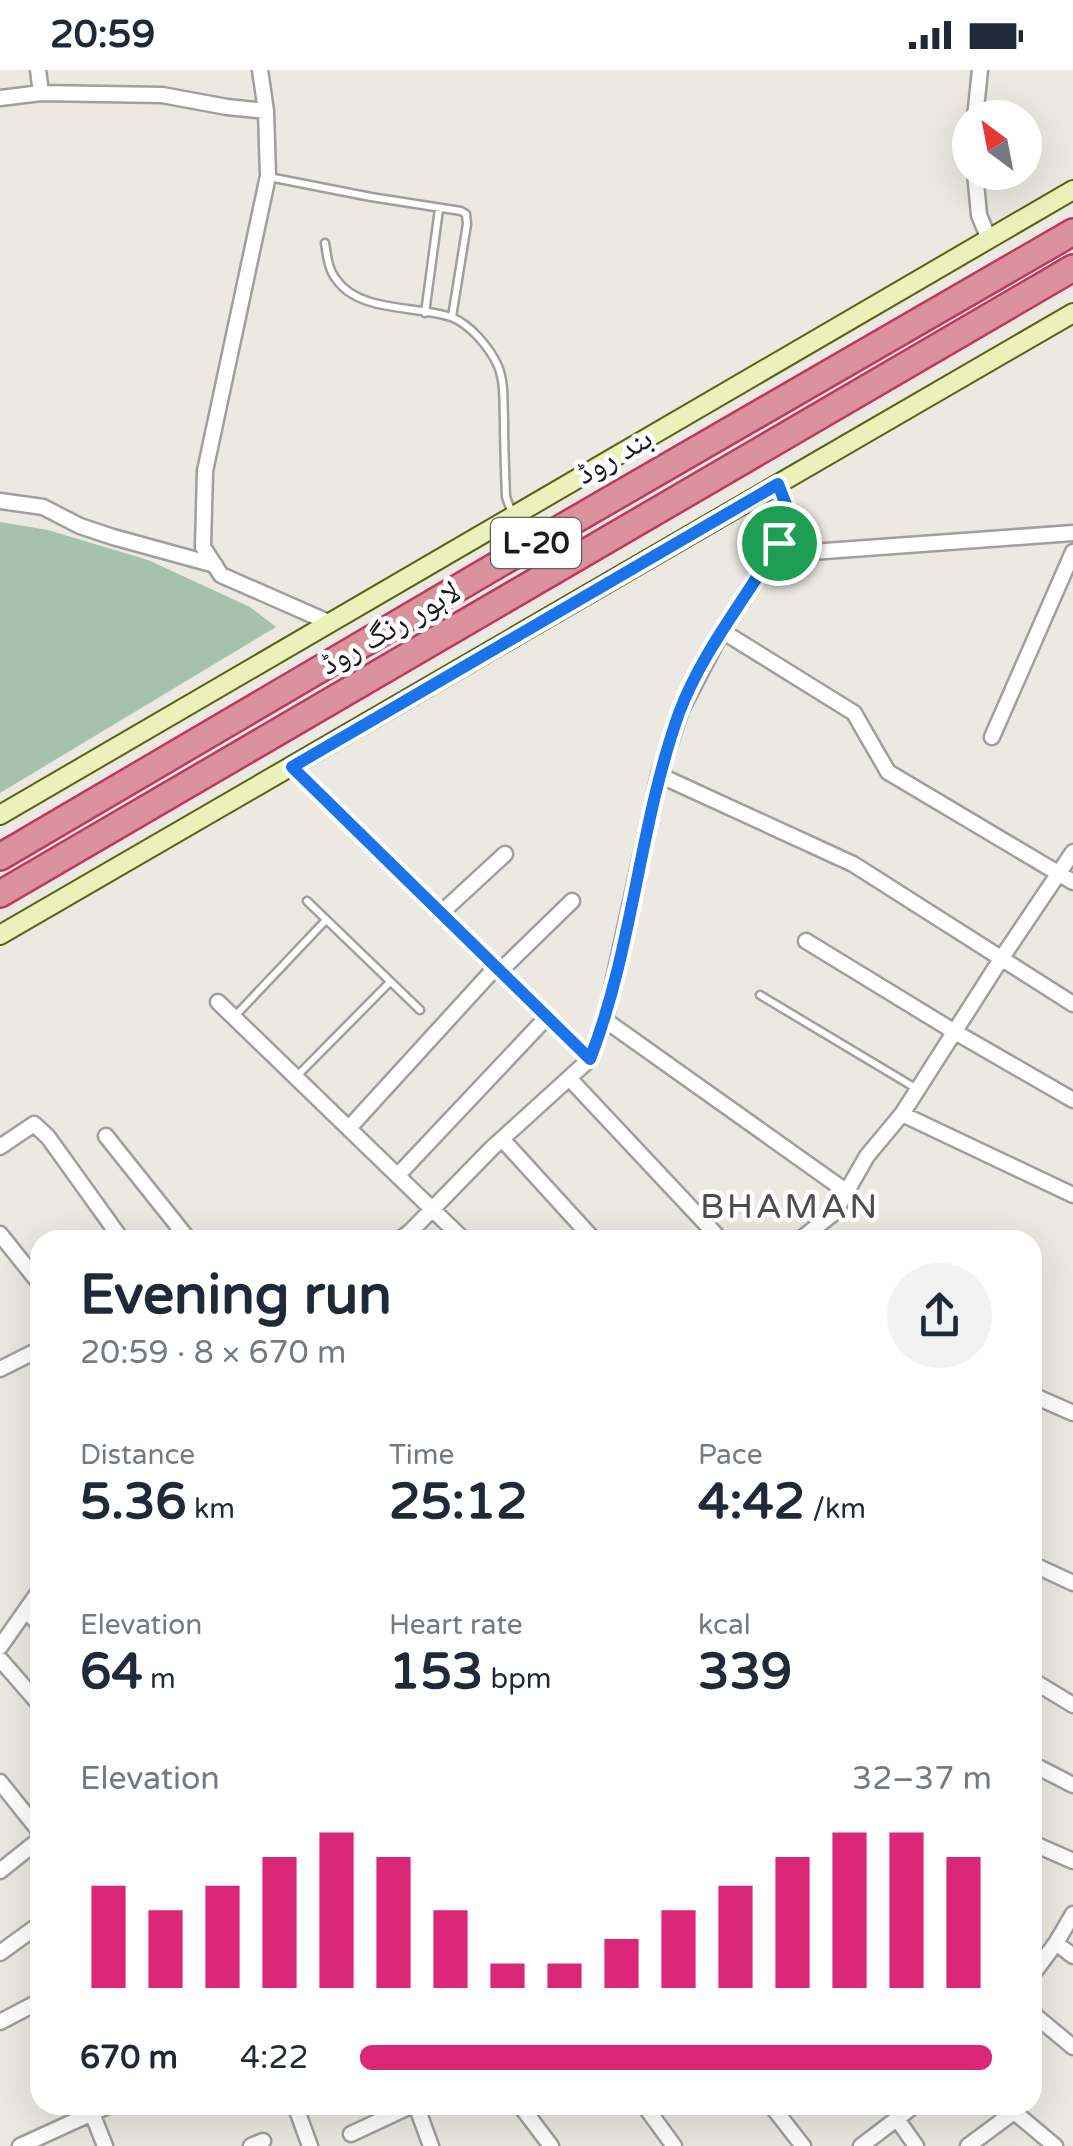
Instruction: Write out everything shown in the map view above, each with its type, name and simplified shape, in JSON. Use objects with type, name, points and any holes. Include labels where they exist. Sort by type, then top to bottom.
[{"type":"highway","name":"لاہور رنگ روڈ","points":[[0,858],[1073,232]]},
{"type":"highway","name":"لاہور رنگ روڈ","points":[[0,894],[1073,268]]},
{"type":"main road","name":"بند روڈ","points":[[0,814],[1073,190]]},
{"type":"main road","points":[[0,935],[1073,313]]},
{"type":"street","points":[[38,70],[42,93]]},
{"type":"street","points":[[260,70],[268,176],[205,471],[204,546],[221,575],[328,622]]},
{"type":"street","points":[[977,100],[980,70]]},
{"type":"street","points":[[0,98],[42,93],[162,95],[226,108],[266,111]]},
{"type":"street","points":[[977,190],[979,214],[989,238]]},
{"type":"street","points":[[410,1230],[590,1059],[605,1020],[660,775],[680,710],[722,631],[786,529],[788,510],[778,484]]},
{"type":"street","points":[[0,501],[43,507],[113,538],[214,564]]},
{"type":"street","points":[[779,543],[798,553],[1073,533]]},
{"type":"street","points":[[992,736],[1073,552]]},
{"type":"street","points":[[722,631],[854,714],[888,772],[1073,882]]},
{"type":"street","points":[[292,767],[590,1059]]},
{"type":"street","points":[[660,775],[853,864],[1073,1004]]},
{"type":"street","points":[[812,1230],[835,1212],[867,1156],[902,1114],[1073,852]]},
{"type":"street","points":[[441,913],[505,854]]},
{"type":"street","points":[[349,1128],[498,969],[572,901]]},
{"type":"street","points":[[806,941],[1073,1100]]},
{"type":"street","points":[[218,1002],[454,1230]]},
{"type":"street","points":[[398,1175],[548,1017]]},
{"type":"street","points":[[605,1020],[847,1192]]},
{"type":"street","points":[[569,1078],[712,1230]]},
{"type":"street","points":[[902,1114],[1073,1195]]},
{"type":"street","points":[[0,1148],[34,1124],[48,1137],[115,1230]]},
{"type":"street","points":[[106,1136],[181,1230]]},
{"type":"street","points":[[502,1139],[585,1230]]},
{"type":"street","points":[[0,1234],[30,1272]]},
{"type":"street","points":[[0,1369],[30,1354]]},
{"type":"street","points":[[1042,1399],[1073,1413]]},
{"type":"street","points":[[1042,1569],[1073,1583]]},
{"type":"street","points":[[0,1647],[30,1604]]},
{"type":"street","points":[[26,1610],[30,1615]]},
{"type":"street","points":[[0,1660],[30,1694]]},
{"type":"street","points":[[1042,1686],[1073,1705]]},
{"type":"street","points":[[1042,1769],[1073,1785]]},
{"type":"street","points":[[0,1782],[30,1822]]},
{"type":"street","points":[[0,1872],[30,1845]]},
{"type":"street","points":[[1042,1847],[1073,1860]]},
{"type":"street","points":[[1042,1962],[1073,1914]]},
{"type":"street","points":[[0,1953],[30,1931]]},
{"type":"street","points":[[1042,1948],[1073,1956]]},
{"type":"street","points":[[0,2022],[30,2006]]},
{"type":"street","points":[[1042,2021],[1073,2047]]},
{"type":"street","points":[[20,2146],[88,2115]]},
{"type":"street","points":[[93,2115],[105,2146]]},
{"type":"street","points":[[299,2115],[310,2146]]},
{"type":"street","points":[[350,2134],[392,2115]]},
{"type":"street","points":[[418,2115],[431,2146]]},
{"type":"street","points":[[528,2115],[547,2141],[529,2146]]},
{"type":"street","points":[[651,2115],[674,2146]]},
{"type":"street","points":[[780,2115],[803,2146]]},
{"type":"street","points":[[861,2146],[902,2115]]},
{"type":"street","points":[[968,2146],[1003,2115]]},
{"type":"street","points":[[1019,2115],[1055,2146]]},
{"type":"street","points":[[897,2119],[916,2146]]},
{"type":"lane","points":[[268,176],[461,211],[467,216],[452,317]]},
{"type":"lane","points":[[426,313],[438,209]]},
{"type":"lane","points":[[325,243],[330,270],[349,292],[383,305],[452,317],[489,350],[500,374],[506,496],[512,514]]},
{"type":"lane","points":[[306,901],[420,1010]]},
{"type":"lane","points":[[234,1017],[326,920]]},
{"type":"lane","points":[[296,1077],[390,982]]},
{"type":"lane","points":[[760,995],[918,1090]]},
{"type":"green space","points":[[0,522],[48,530],[148,560],[250,607],[276,627],[0,793]]},
{"type":"district","name":"BHAMAN","points":[[790,1207]]},
{"type":"route","points":[[778,484],[788,510],[786,529],[779,543],[722,631],[680,710],[660,775],[605,1020],[590,1059],[292,767],[778,484]]}]
